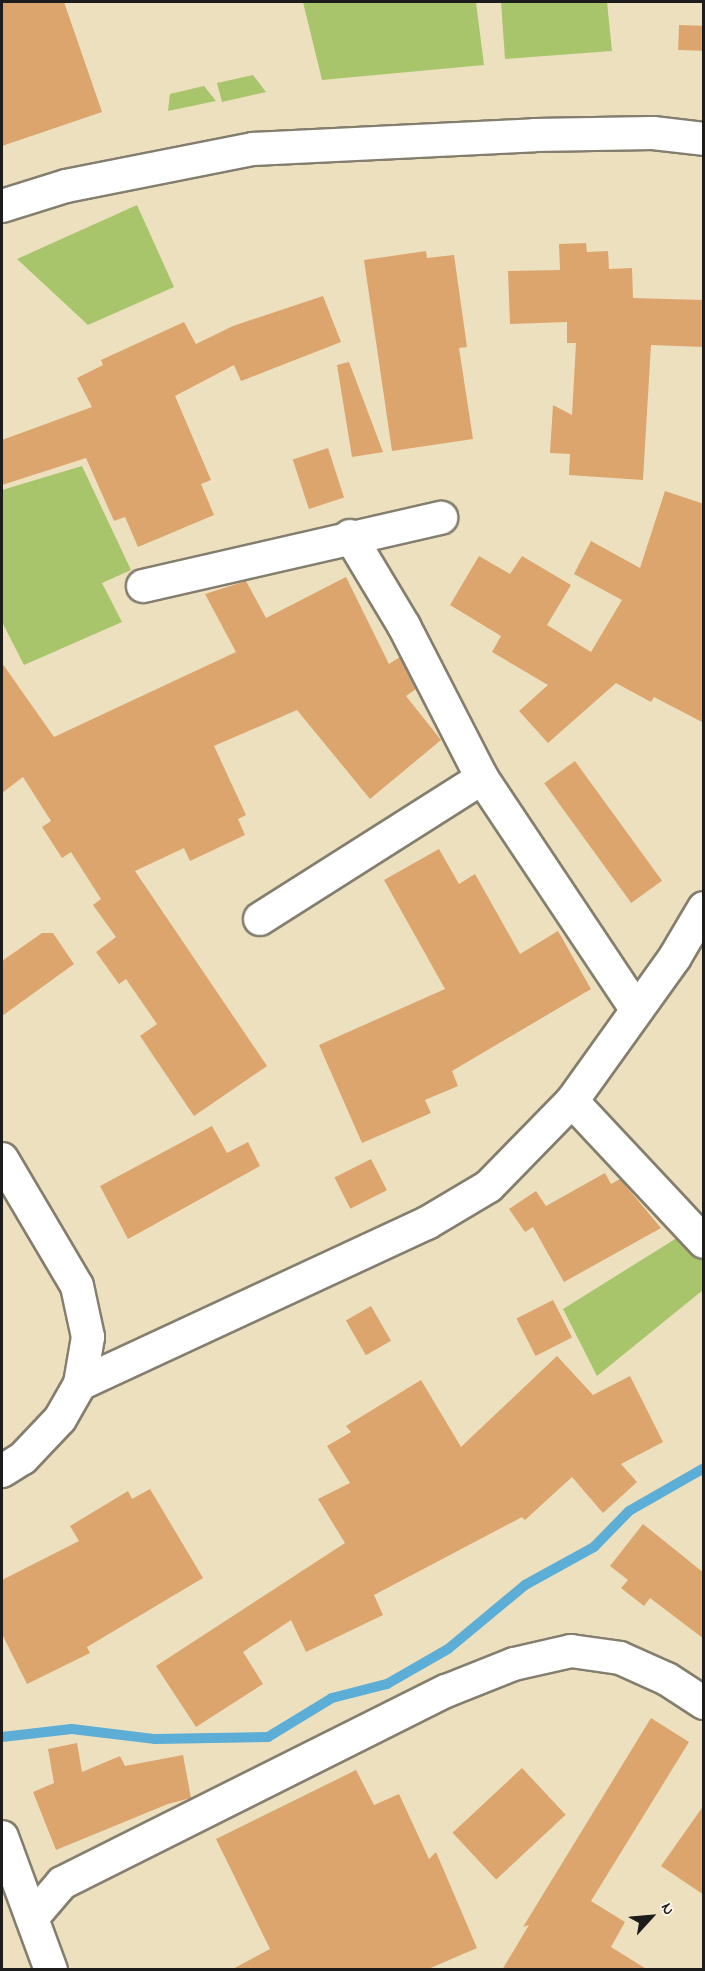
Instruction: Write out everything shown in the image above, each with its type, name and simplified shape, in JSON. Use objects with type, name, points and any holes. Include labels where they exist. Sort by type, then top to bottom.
[{"type":"street","points":[[2,206],[66,186],[253,149],[536,135],[653,133],[704,139]]},
{"type":"street","points":[[143,586],[350,536],[441,518]]},
{"type":"street","points":[[350,536],[404,626],[482,778],[636,1009]]},
{"type":"street","points":[[260,919],[482,778]]},
{"type":"street","points":[[80,1383],[427,1223],[489,1186],[572,1101],[675,957],[704,908]]},
{"type":"street","points":[[572,1101],[704,1242]]},
{"type":"street","points":[[2,1159],[77,1286],[88,1338],[80,1383],[60,1419],[23,1458],[2,1471]]},
{"type":"street","points":[[32,1918],[62,1883],[446,1691],[514,1664],[571,1651],[620,1658],[667,1679],[704,1703]]},
{"type":"street","points":[[2,1837],[51,1970]]},
{"type":"green space","points":[[303,2],[476,2],[484,65],[322,80]]},
{"type":"green space","points":[[501,2],[607,2],[612,51],[505,59]]},
{"type":"green space","points":[[253,75],[266,92],[222,102],[217,83]]},
{"type":"green space","points":[[204,86],[216,101],[168,111],[170,94]]},
{"type":"green space","points":[[137,205],[174,287],[88,325],[17,259]]},
{"type":"green space","points":[[82,466],[131,570],[102,583],[122,622],[24,665],[2,622],[2,490]]},
{"type":"green space","points":[[688,1231],[703,1255],[703,1290],[597,1376],[563,1309]]},
{"type":"building","points":[[2,2],[64,2],[102,112],[2,146]]},
{"type":"building","points":[[679,25],[704,26],[703,51],[678,50]]},
{"type":"building","points":[[586,243],[587,252],[608,251],[609,269],[632,268],[633,298],[704,300],[704,347],[651,345],[643,480],[569,475],[570,454],[550,453],[553,405],[572,415],[576,343],[567,343],[567,322],[510,324],[508,271],[560,270],[559,244]]},
{"type":"building","points":[[426,251],[427,258],[454,255],[467,347],[459,348],[473,439],[392,451],[364,260]]},
{"type":"building","points":[[323,296],[341,342],[241,381],[234,365],[175,396],[211,480],[201,484],[214,515],[138,547],[125,517],[114,521],[86,458],[2,485],[2,440],[92,407],[77,378],[103,365],[101,360],[184,322],[196,344],[233,326]]},
{"type":"building","points":[[349,362],[383,452],[352,457],[337,365]]},
{"type":"building","points":[[328,448],[344,497],[309,509],[293,459]]},
{"type":"building","points":[[665,491],[704,504],[704,723],[654,697],[651,702],[616,683],[548,743],[519,711],[548,685],[492,652],[501,636],[450,605],[479,556],[510,574],[522,556],[571,585],[547,625],[591,652],[622,600],[574,574],[591,541],[640,568]]},
{"type":"building","points":[[346,577],[389,664],[400,657],[416,689],[406,696],[441,740],[370,799],[297,710],[214,746],[246,815],[238,819],[245,835],[190,861],[184,848],[135,871],[267,1066],[194,1116],[140,1036],[157,1024],[126,979],[119,984],[96,952],[116,937],[93,905],[101,899],[71,852],[62,858],[42,827],[51,821],[23,777],[2,793],[2,663],[54,737],[236,652],[205,594],[246,581],[266,618]]},
{"type":"building","points":[[575,761],[662,881],[631,903],[544,783]]},
{"type":"building","points":[[439,849],[459,884],[475,874],[520,954],[558,931],[591,989],[452,1071],[458,1086],[425,1100],[431,1113],[362,1143],[319,1045],[445,989],[384,880]]},
{"type":"building","points":[[42,933],[53,933],[74,964],[2,1016],[2,961]]},
{"type":"building","points":[[212,1126],[227,1153],[248,1142],[260,1166],[128,1239],[100,1186]]},
{"type":"building","points":[[371,1159],[387,1190],[350,1209],[334,1178]]},
{"type":"building","points":[[605,1173],[611,1184],[620,1179],[661,1228],[564,1282],[533,1227],[525,1232],[509,1209],[536,1191],[546,1206]]},
{"type":"building","points":[[553,1300],[572,1337],[536,1356],[516,1319]]},
{"type":"building","points":[[371,1306],[391,1341],[366,1355],[346,1320]]},
{"type":"building","points":[[557,1356],[593,1395],[630,1376],[663,1442],[621,1464],[637,1482],[603,1513],[572,1477],[525,1520],[522,1517],[374,1595],[383,1615],[306,1652],[291,1620],[243,1652],[263,1684],[196,1727],[156,1666],[345,1543],[318,1499],[350,1483],[327,1446],[351,1432],[346,1426],[421,1380],[461,1447]]},
{"type":"building","points":[[150,1489],[203,1578],[87,1647],[90,1653],[27,1684],[2,1634],[2,1580],[79,1541],[70,1526],[128,1491],[132,1499]]},
{"type":"building","points":[[643,1524],[704,1573],[704,1639],[650,1598],[644,1606],[621,1588],[628,1580],[610,1566]]},
{"type":"building","points":[[651,1718],[689,1742],[591,1901],[625,1922],[611,1947],[648,1970],[502,1970],[529,1925],[523,1927]]},
{"type":"building","points":[[77,1743],[82,1772],[120,1756],[125,1766],[183,1755],[191,1798],[168,1804],[56,1850],[33,1792],[54,1783],[48,1749]]},
{"type":"building","points":[[522,1768],[566,1815],[496,1880],[453,1833]]},
{"type":"building","points":[[356,1770],[374,1805],[399,1794],[429,1859],[436,1852],[477,1948],[426,1970],[231,1970],[270,1949],[216,1839]]},
{"type":"building","points":[[704,1805],[704,1895],[661,1866]]},
{"type":"waterway","points":[[2,1737],[72,1729],[155,1739],[268,1737],[332,1698],[387,1684],[448,1649],[525,1585],[594,1547],[629,1511],[704,1468]]}]
